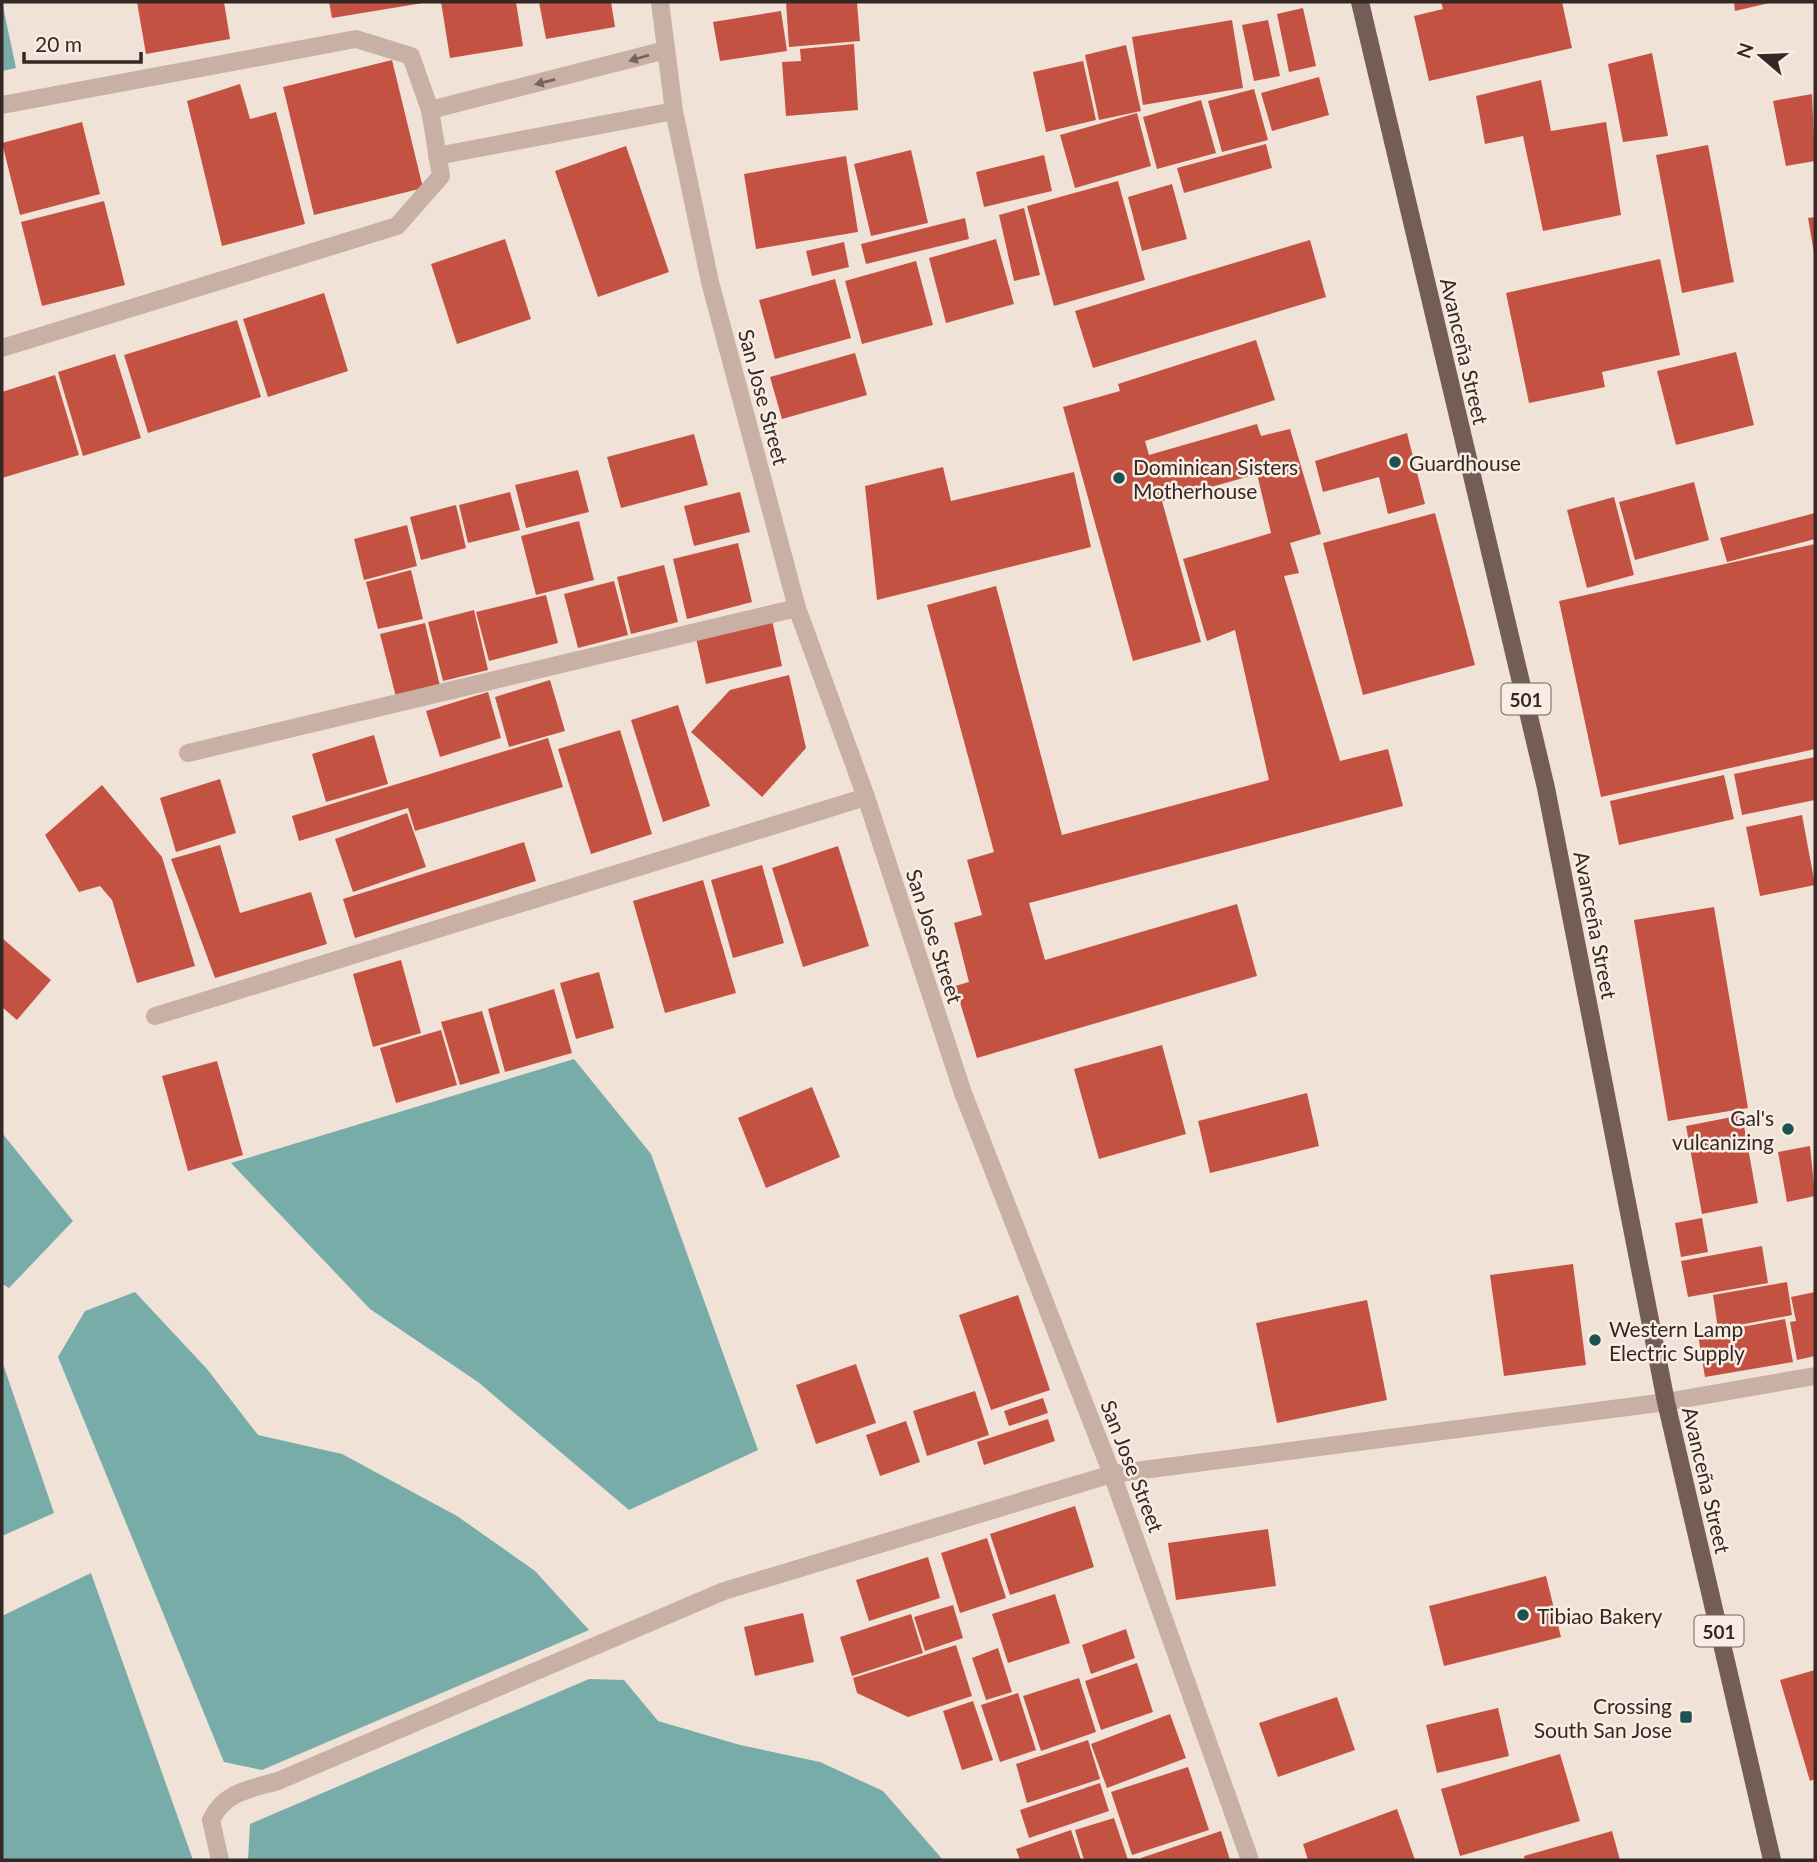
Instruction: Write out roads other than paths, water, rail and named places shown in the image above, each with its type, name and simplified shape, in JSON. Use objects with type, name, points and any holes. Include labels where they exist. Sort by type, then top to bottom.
[{"type":"main road","name":"Avanceña Street","points":[[1360,2],[1546,788],[1665,1402],[1772,1860]]},
{"type":"street","name":"San Jose Street","points":[[660,2],[674,111],[709,282],[797,608],[866,797],[962,1093],[1112,1474],[1250,1860]]},
{"type":"street","points":[[2,105],[356,39],[411,56],[430,110],[441,176],[397,226],[2,348]]},
{"type":"street","points":[[430,110],[666,50]]},
{"type":"street","points":[[437,156],[674,111]]},
{"type":"street","points":[[188,753],[797,608]]},
{"type":"street","points":[[155,1016],[866,797]]},
{"type":"street","points":[[220,1860],[211,1820],[222,1802],[238,1792],[278,1781],[724,1591],[1112,1474],[1665,1402],[1815,1376]]},
{"type":"water","points":[[2,2],[16,68],[2,71]]},
{"type":"water","points":[[574,1059],[651,1154],[758,1450],[629,1510],[478,1382],[370,1309],[231,1163]]},
{"type":"water","points":[[2,1133],[73,1221],[9,1288],[2,1284]]},
{"type":"water","points":[[135,1292],[207,1369],[258,1435],[342,1454],[457,1516],[535,1571],[589,1630],[262,1770],[224,1762],[58,1357],[85,1311]]},
{"type":"water","points":[[2,1361],[54,1513],[2,1536]]},
{"type":"water","points":[[91,1573],[193,1860],[2,1860],[2,1616]]},
{"type":"water","points":[[589,1679],[624,1680],[658,1721],[740,1745],[820,1762],[883,1791],[943,1860],[248,1860],[250,1824]]},
{"type":"place","name":"Guardhouse","points":[[1395,462]]},
{"type":"place","name":"Dominican Sisters Motherhouse","points":[[1119,478]]},
{"type":"place","name":"Gal's vulcanizing","points":[[1788,1129]]},
{"type":"place","name":"Western Lamp Electric Supply","points":[[1595,1340]]},
{"type":"place","name":"Tibiao Bakery","points":[[1523,1615]]},
{"type":"place","name":"Crossing South San Jose","points":[[1686,1717]]}]
